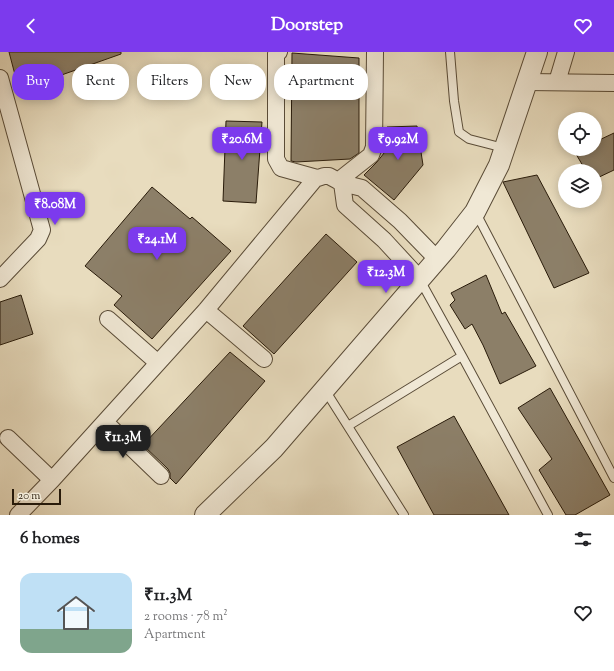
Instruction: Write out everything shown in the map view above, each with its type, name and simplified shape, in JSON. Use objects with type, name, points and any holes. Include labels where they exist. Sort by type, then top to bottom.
[{"type":"street","points":[[279,52],[276,54],[276,159],[281,168],[317,178]]},
{"type":"street","points":[[340,182],[371,155],[374,147],[375,52]]},
{"type":"street","points":[[205,515],[274,448],[420,279],[475,212],[500,165],[537,52]]},
{"type":"street","points":[[557,82],[566,52]]},
{"type":"street","points":[[0,78],[42,230],[38,239],[0,279]]},
{"type":"street","points":[[527,82],[614,83]]},
{"type":"street","points":[[18,515],[52,480],[206,310],[315,179],[329,176],[340,182],[362,188],[400,222],[437,259]]},
{"type":"street","points":[[340,182],[345,205],[384,240],[420,279]]},
{"type":"street","points":[[206,310],[264,359]]},
{"type":"street","points":[[108,319],[158,363]]},
{"type":"street","points":[[105,422],[161,476]]},
{"type":"street","points":[[8,438],[52,480]]},
{"type":"lane","points":[[450,52],[454,101],[459,132],[469,139],[505,148]]},
{"type":"lane","points":[[475,212],[614,478]]},
{"type":"lane","points":[[420,279],[548,515]]},
{"type":"lane","points":[[348,426],[462,356]]},
{"type":"lane","points":[[325,389],[404,515]]},
{"type":"building","points":[[9,52],[121,52],[121,54],[93,64],[72,64],[72,71],[64,74],[64,64],[12,64]]},
{"type":"building","points":[[292,53],[359,58],[359,64],[292,64]]},
{"type":"building","points":[[292,100],[359,100],[359,153],[350,159],[291,161]]},
{"type":"building","points":[[226,121],[262,122],[256,203],[223,201]]},
{"type":"building","points":[[417,126],[423,165],[394,200],[364,175],[388,148],[387,127]]},
{"type":"building","points":[[614,133],[614,170],[602,176],[602,164],[582,164],[577,156],[602,156],[602,139]]},
{"type":"building","points":[[537,175],[589,273],[554,288],[503,182]]},
{"type":"building","points":[[152,187],[190,219],[192,217],[231,251],[152,339],[114,305],[122,296],[85,266]]},
{"type":"building","points":[[326,234],[357,262],[274,354],[243,326]]},
{"type":"building","points":[[486,275],[502,314],[505,312],[536,366],[500,384],[472,324],[465,329],[450,305],[455,300],[451,293]]},
{"type":"building","points":[[21,295],[33,334],[0,345],[0,302]]},
{"type":"building","points":[[230,352],[265,381],[176,484],[170,478],[168,469],[143,445]]},
{"type":"building","points":[[550,388],[610,495],[575,515],[566,515],[539,470],[552,459],[518,408]]},
{"type":"building","points":[[454,416],[509,515],[434,515],[397,447]]}]
